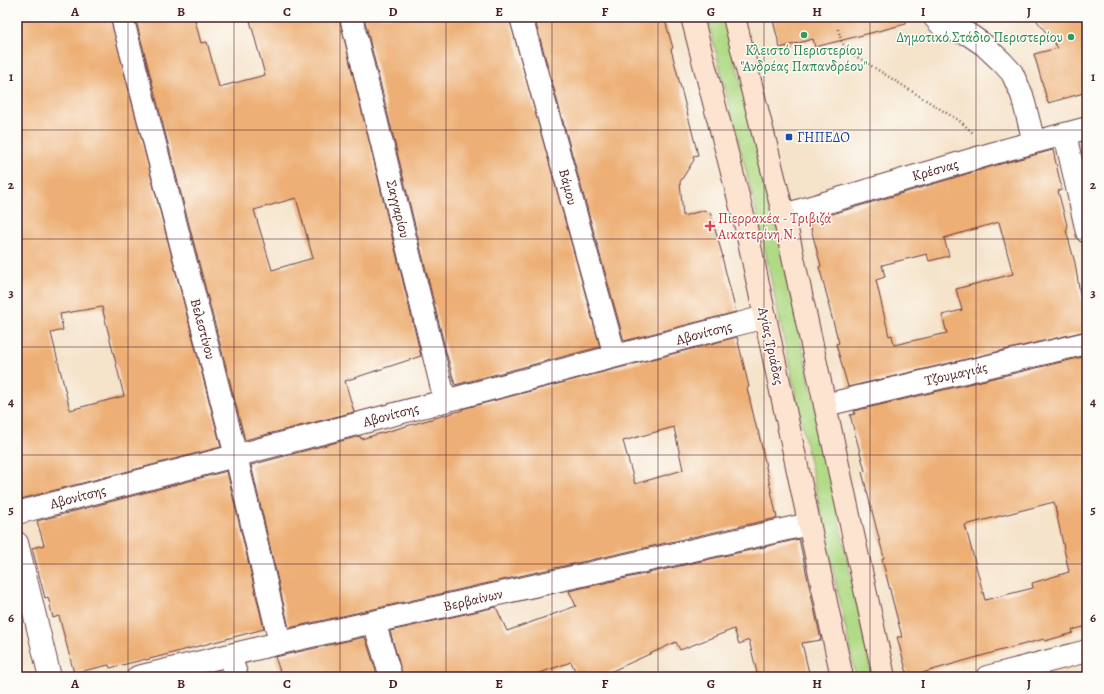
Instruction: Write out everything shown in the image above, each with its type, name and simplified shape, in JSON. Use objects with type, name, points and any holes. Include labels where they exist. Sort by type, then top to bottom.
[{"type":"street","name":"Βελεστίνου","points":[[122,17],[236,456],[280,643]]},
{"type":"street","name":"Σαγγαρίου","points":[[351,17],[445,401]]},
{"type":"street","name":"Βάμου","points":[[521,17],[615,356]]},
{"type":"street","name":"Αγίας Τριάδας","points":[[692,17],[745,223],[842,677]]},
{"type":"street","points":[[734,17],[784,215],[884,677]]},
{"type":"street","points":[[934,17],[944,28],[968,34],[984,45],[1012,73],[1022,95],[1034,142]]},
{"type":"street","name":"Κρέσνας","points":[[784,215],[994,153],[1087,128]]},
{"type":"street","points":[[1066,134],[1087,232]]},
{"type":"street","name":"Αβονίτσης","points":[[17,513],[765,317]]},
{"type":"street","name":"Τζουμαγιάς","points":[[825,406],[1087,343]]},
{"type":"street","name":"Βερβαίνων","points":[[138,677],[280,643],[809,524]]},
{"type":"street","points":[[17,543],[50,677]]},
{"type":"street","points":[[374,622],[391,677]]},
{"type":"street","points":[[987,677],[1087,651]]},
{"type":"street","points":[[230,655],[237,677]]},
{"type":"path","points":[[838,29],[842,44],[854,54],[961,122],[994,153]]},
{"type":"green space","points":[[707,17],[724,17],[774,213],[872,677],[856,677],[758,218]]},
{"type":"building","points":[[17,17],[110,17],[221,447],[17,500]],"holes":[[[102,307],[124,396],[70,410],[51,333],[63,330],[60,314]]]},
{"type":"building","points":[[135,17],[194,17],[201,43],[207,42],[219,87],[265,75],[249,17],[339,17],[421,356],[345,381],[354,412],[245,440]],"holes":[[[296,198],[313,258],[272,270],[254,210]]]},
{"type":"building","points":[[364,17],[509,17],[600,347],[455,385]]},
{"type":"building","points":[[534,17],[664,17],[673,48],[671,49],[698,155],[693,156],[694,160],[680,182],[683,216],[705,210],[707,213],[710,212],[723,257],[736,312],[624,341]]},
{"type":"building","name":"Κλειστό Περιστερίου \"Ανδρέας Παπανδρέου\"","points":[[772,17],[906,17],[906,24],[815,47],[813,39],[780,48]]},
{"type":"building","points":[[1034,17],[1087,17],[1087,92],[1048,103],[1034,54],[1058,48]]},
{"type":"building","points":[[1053,150],[1062,190],[1058,191],[1075,263],[1086,331],[848,387],[836,344],[839,343],[819,267],[821,266],[809,221],[997,165]],"holes":[[[999,222],[1013,274],[956,289],[962,310],[942,315],[947,333],[894,345],[892,335],[889,336],[876,280],[885,277],[882,265],[927,254],[929,261],[949,256],[944,238]]]},
{"type":"building","points":[[737,337],[749,387],[747,388],[758,430],[777,518],[289,628],[251,465],[360,436],[361,439],[463,410],[462,409]],"holes":[[[674,427],[683,470],[635,484],[623,441]]]},
{"type":"building","points":[[1087,356],[1087,626],[1072,630],[1073,633],[1045,641],[1044,639],[908,677],[897,637],[902,637],[862,472],[865,471],[850,415],[855,414],[854,411]],"holes":[[[1054,502],[1069,572],[1032,583],[1033,588],[985,600],[965,525]]]},
{"type":"building","points":[[227,471],[264,629],[146,660],[110,668],[109,665],[74,673],[59,616],[53,618],[48,597],[45,598],[32,548],[44,545],[37,521]]},
{"type":"building","points":[[799,539],[821,640],[802,643],[810,677],[758,677],[749,640],[739,644],[734,629],[680,650],[676,642],[599,677],[578,677],[571,662],[528,677],[403,677],[390,631],[496,607],[507,631],[576,606],[569,591]]},
{"type":"building","points":[[365,637],[378,677],[282,677],[275,657]]},
{"type":"place","name":"Κλειστό Περιστερίου \"Ανδρέας Παπανδρέου\"","points":[[804,35]]},
{"type":"place","name":"Δημοτικό Στάδιο Περιστερίου","points":[[1071,37]]},
{"type":"place","name":"ΓΗΠΕΔΟ","points":[[789,137]]},
{"type":"place","name":"Πιερρακέα - Τριβιζά Αικατερίνη Ν.","points":[[710,226]]}]
